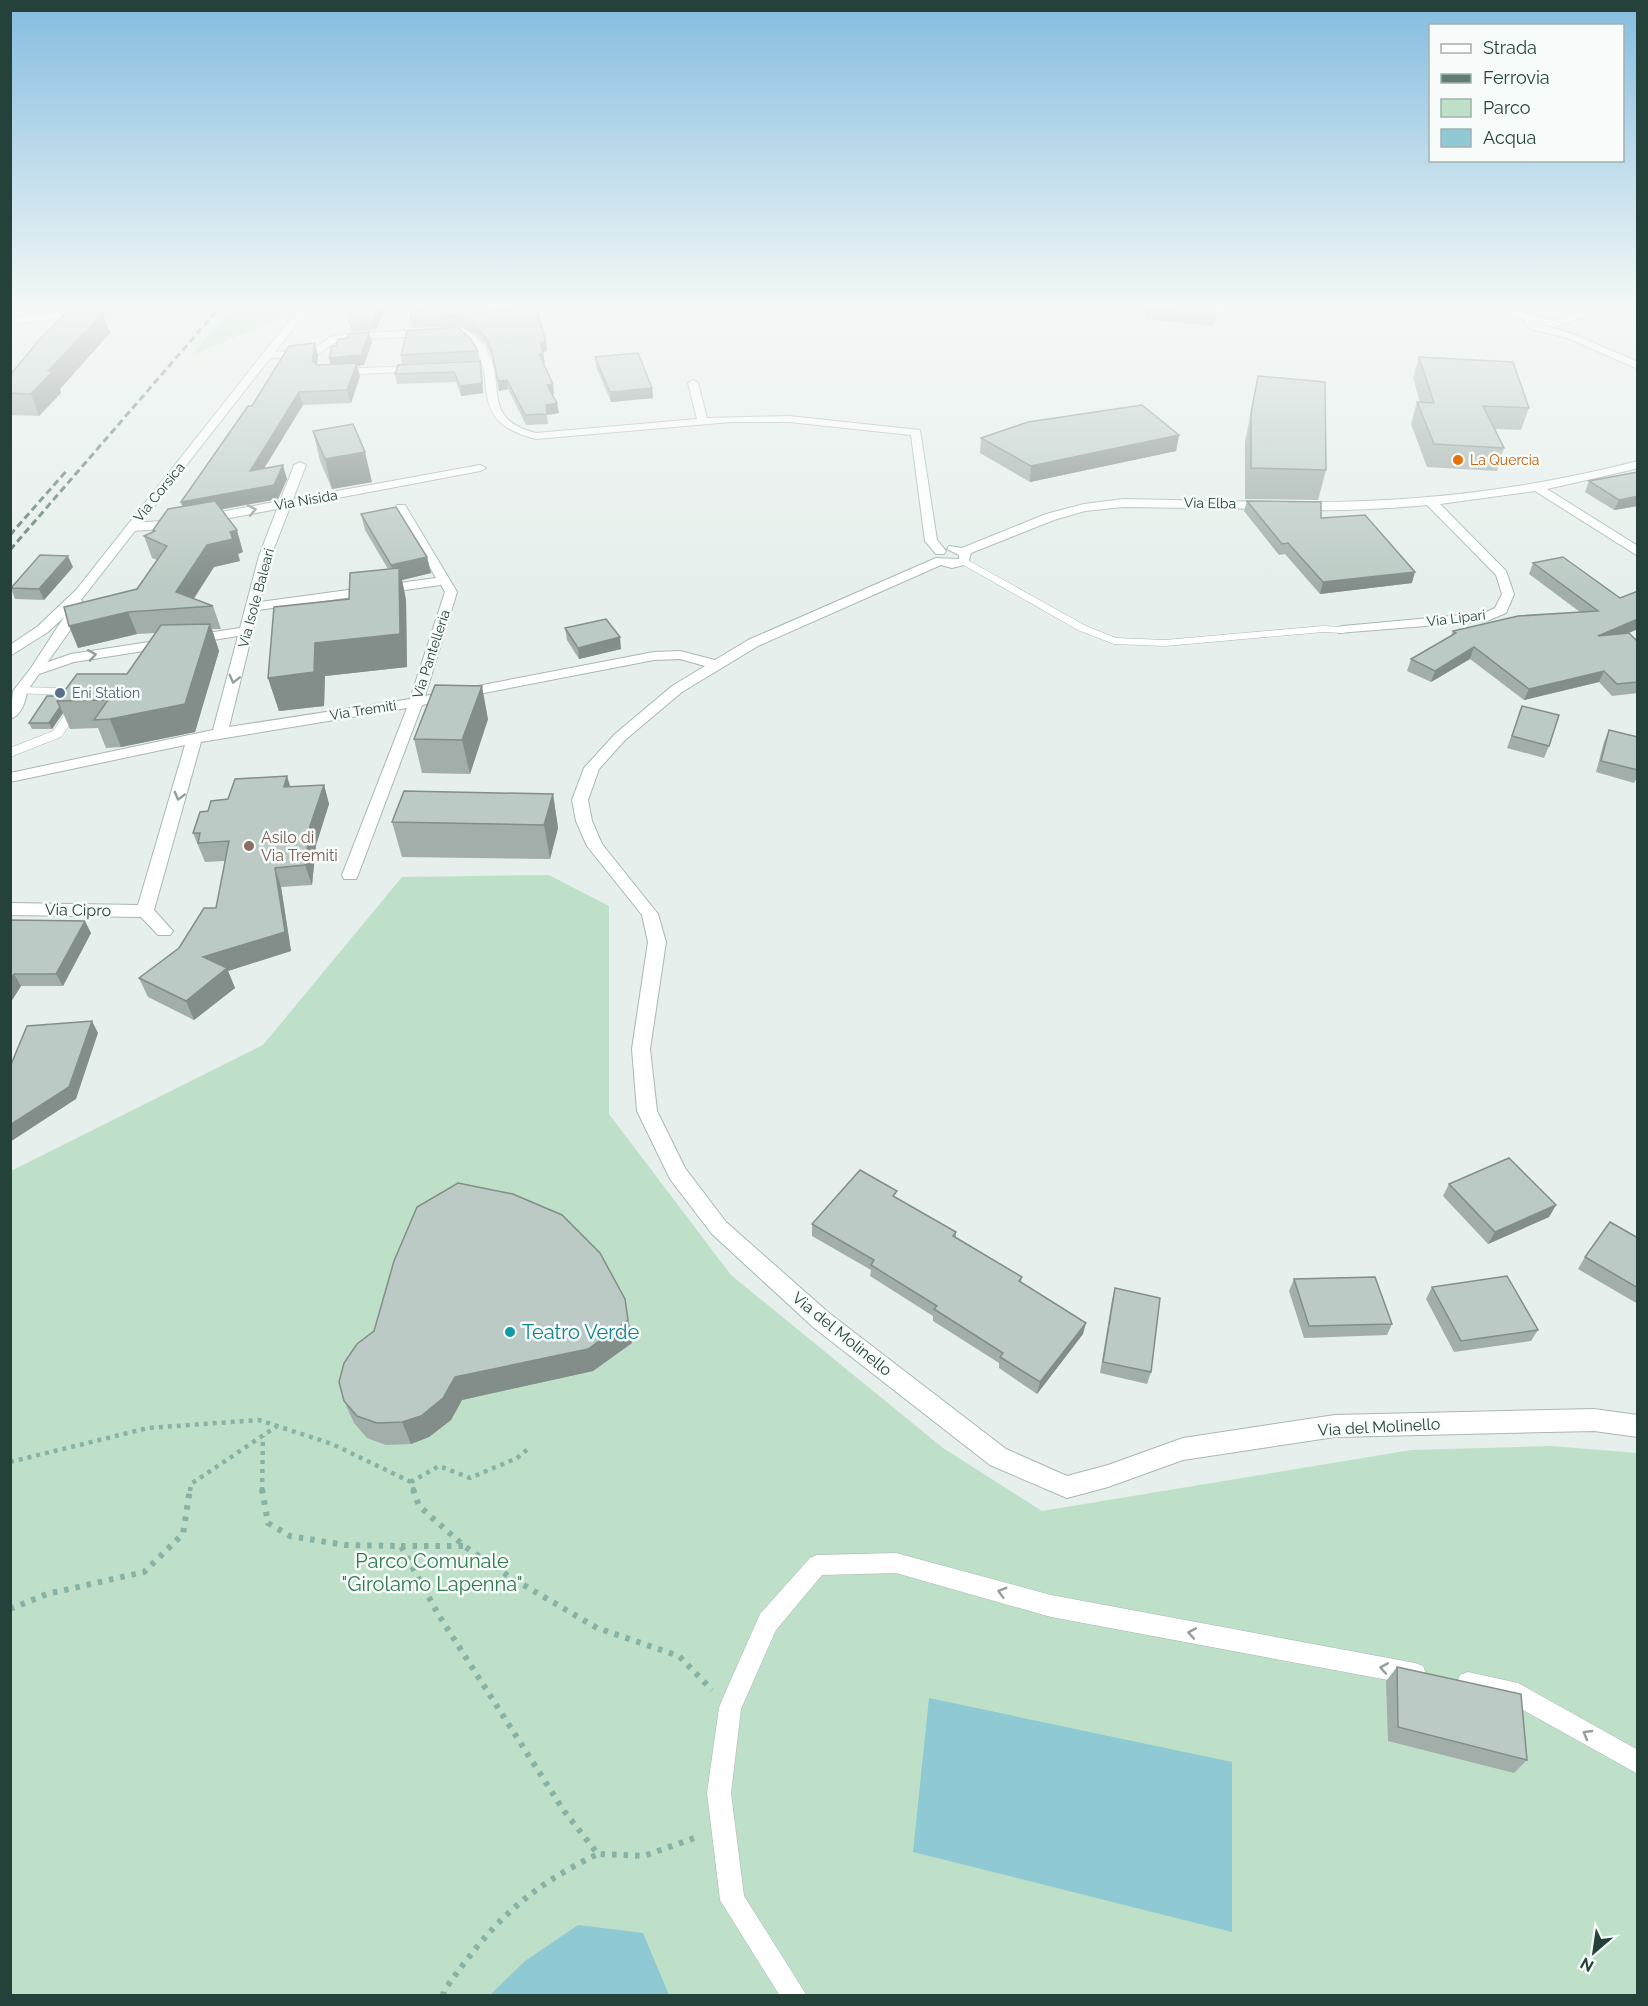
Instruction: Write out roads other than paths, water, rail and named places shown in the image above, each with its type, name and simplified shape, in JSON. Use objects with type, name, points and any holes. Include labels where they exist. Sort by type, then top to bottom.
[{"type":"street","name":"Via Corsica","points":[[10,652],[42,629],[81,593],[233,401]]},
{"type":"street","points":[[492,401],[502,421],[517,431],[536,435],[557,436],[703,422],[789,419],[916,432],[931,541],[940,556]]},
{"type":"street","points":[[698,401],[703,422]]},
{"type":"street","name":"Via Elba","points":[[734,654],[940,556],[952,564],[1050,517],[1123,503],[1363,507],[1431,502],[1537,487],[1638,464]]},
{"type":"street","name":"Via Isole Baleari","points":[[220,733],[266,556],[300,465]]},
{"type":"street","name":"Via Nisida","points":[[132,527],[177,524],[480,468]]},
{"type":"street","points":[[1537,487],[1638,552]]},
{"type":"street","name":"Via Lipari","points":[[1343,630],[1487,617],[1502,610],[1508,594],[1502,574],[1431,502]]},
{"type":"street","name":"Via Pantelleria","points":[[350,875],[416,702],[452,592],[401,508]]},
{"type":"street","points":[[251,607],[444,581]]},
{"type":"street","name":"Via Corsica","points":[[10,715],[19,700],[15,688],[36,671],[64,629],[81,593]]},
{"type":"street","points":[[36,671],[71,658],[246,631]]},
{"type":"street","name":"Via del Molinello","points":[[734,654],[677,689],[620,737],[592,768],[580,800],[584,821],[595,846],[650,914],[657,942],[641,1049],[647,1111],[677,1173],[720,1228],[821,1320],[998,1457],[1067,1487],[1108,1476],[1183,1449],[1335,1426],[1594,1420],[1638,1426]]},
{"type":"street","name":"Via Tremiti","points":[[10,778],[220,733],[416,702],[654,656],[680,655],[716,665]]},
{"type":"street","points":[[164,931],[145,911],[194,739]]},
{"type":"street","name":"Via Cipro","points":[[10,909],[145,911]]},
{"type":"lane","points":[[964,557],[1082,628],[1114,641],[1165,643],[1323,629],[1343,630]]},
{"type":"lane","points":[[10,753],[57,734],[82,699],[63,692],[15,688]]},
{"type":"lane","points":[[795,1995],[732,1900],[718,1793],[730,1708],[768,1622],[817,1565],[896,1563],[1051,1606],[1510,1691],[1638,1763]]},
{"type":"water","points":[[929,1698],[1232,1762],[1232,1932],[913,1852]]},
{"type":"water","points":[[578,1925],[643,1933],[669,1995],[490,1995],[525,1961]]},
{"type":"railway","points":[[10,550],[139,401]]},
{"type":"railway","points":[[10,535],[68,469]]},
{"type":"place","name":"La Quercia","points":[[1458,460]]},
{"type":"place","name":"Eni Station","points":[[60,693]]},
{"type":"place","name":"Asilo di Via Tremiti","points":[[249,846]]},
{"type":"place","name":"Teatro Verde","points":[[510,1332]]},
{"type":"park label","name":"Parco Comunale \"Girolamo Lapenna\"","points":[[432,1572]]}]
